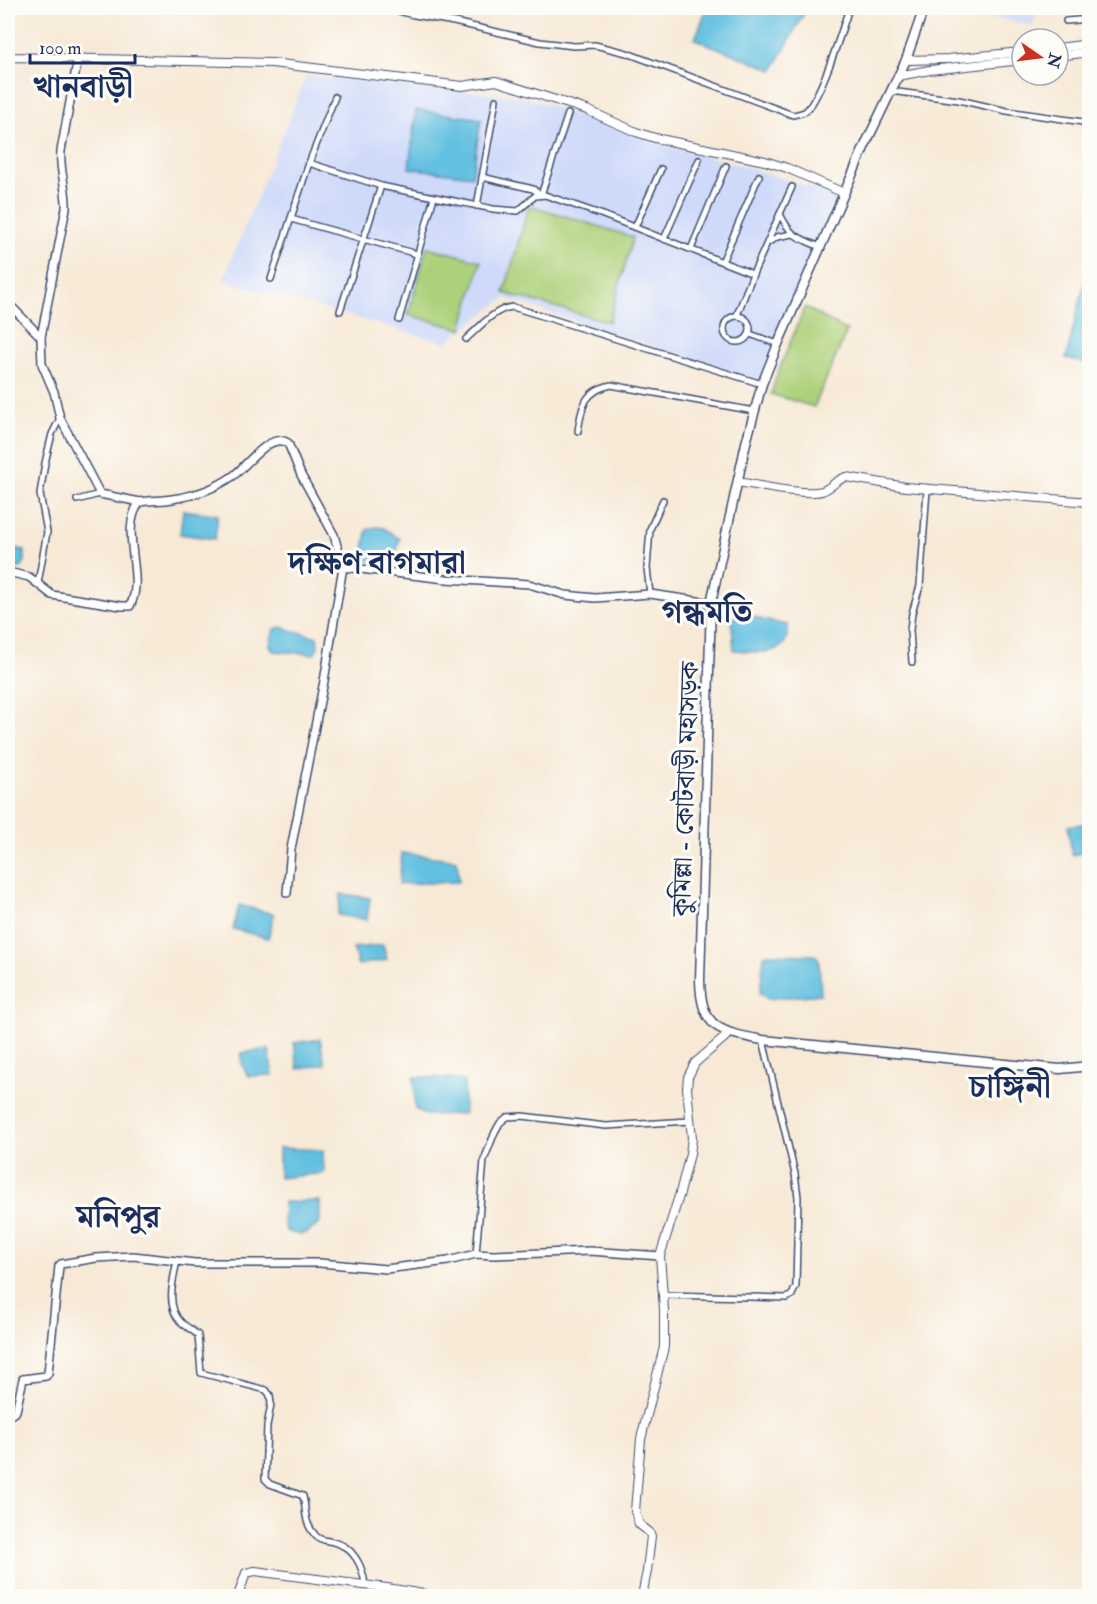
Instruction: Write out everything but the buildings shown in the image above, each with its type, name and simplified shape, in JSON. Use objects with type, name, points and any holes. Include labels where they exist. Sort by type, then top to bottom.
[{"type":"main road","name":"কুমিল্লা - কোটবাড়ী মহাসড়ক","points":[[924,8],[906,60],[844,193],[778,344],[754,411],[711,603],[700,994],[704,1011],[718,1028],[763,1040],[1060,1069],[1089,1066]]},
{"type":"main road","points":[[1070,46],[1089,44]]},
{"type":"main road","points":[[1070,54],[1089,52]]},
{"type":"main road","points":[[906,60],[1010,53]]},
{"type":"main road","points":[[8,57],[272,63],[462,86],[496,81],[587,110],[655,138],[787,168],[844,193]]},
{"type":"main road","points":[[898,76],[1010,61]]},
{"type":"main road","points":[[738,482],[818,492],[830,488],[839,479],[846,477],[927,489],[1089,502]]},
{"type":"main road","points":[[642,1596],[651,1536],[639,1524],[636,1503],[641,1440],[664,1347],[660,1256],[690,1154],[692,1138],[687,1088],[691,1070],[695,1063],[730,1033]]},
{"type":"main road","points":[[242,1596],[241,1583],[246,1573],[255,1571],[435,1596]]},
{"type":"street","points":[[388,8],[540,42],[574,46],[595,45],[627,53],[793,115],[805,112],[822,83],[849,8]]},
{"type":"street","points":[[437,19],[438,8]]},
{"type":"street","points":[[1066,21],[1089,19]]},
{"type":"street","points":[[78,58],[61,151],[60,166],[67,194],[66,208],[41,337],[42,364],[54,392],[60,418],[100,494]]},
{"type":"street","points":[[890,91],[959,100],[1007,111],[1089,123]]},
{"type":"street","points":[[271,279],[334,97]]},
{"type":"street","points":[[477,206],[496,100]]},
{"type":"street","points":[[541,195],[568,114]]},
{"type":"street","points":[[664,239],[699,160]]},
{"type":"street","points":[[309,164],[381,186],[477,206],[518,211],[535,196],[545,195],[635,227],[753,274]]},
{"type":"street","points":[[691,249],[726,166]]},
{"type":"street","points":[[635,227],[661,169]]},
{"type":"street","points":[[722,261],[759,176]]},
{"type":"street","points":[[482,177],[534,189],[541,195]]},
{"type":"street","points":[[340,310],[381,186]]},
{"type":"street","points":[[737,315],[792,187]]},
{"type":"street","points":[[399,320],[434,197]]},
{"type":"street","points":[[780,214],[792,234],[820,247]]},
{"type":"street","points":[[291,219],[417,254]]},
{"type":"street","points":[[766,244],[777,237],[792,234]]},
{"type":"street","points":[[8,303],[41,337]]},
{"type":"street","points":[[466,339],[499,311],[506,307],[513,307],[762,384]]},
{"type":"street","points":[[737,315],[745,318],[749,323],[750,334],[744,342],[729,341],[724,334],[723,326],[729,318],[737,315]]},
{"type":"street","points":[[750,334],[778,344]]},
{"type":"street","points":[[578,431],[582,410],[587,399],[597,388],[610,385],[754,411]]},
{"type":"street","points":[[38,584],[47,532],[40,494],[52,435],[60,418]]},
{"type":"street","points":[[77,500],[100,494],[140,502],[172,499],[208,489],[236,473],[271,442],[284,440],[288,442],[301,475],[334,536],[343,567],[324,681],[291,849],[287,893]]},
{"type":"street","points":[[912,662],[910,630],[912,613],[920,586],[927,489]]},
{"type":"street","points":[[650,594],[647,568],[650,529],[663,500]]},
{"type":"street","points":[[8,572],[29,577],[52,595],[130,606],[134,592],[132,519],[140,502]]},
{"type":"street","points":[[343,567],[446,579],[529,584],[565,596],[650,594],[711,603]]},
{"type":"street","points":[[663,1295],[787,1298],[796,1286],[798,1197],[795,1174],[763,1040]]},
{"type":"street","points":[[476,1254],[477,1218],[484,1160],[495,1132],[507,1117],[522,1116],[606,1126],[690,1121]]},
{"type":"street","points":[[8,1413],[12,1414],[16,1411],[23,1379],[46,1376],[48,1373],[59,1265],[96,1258],[133,1256],[208,1263],[320,1263],[386,1269],[448,1261],[476,1254],[590,1251],[660,1256]]},
{"type":"street","points":[[177,1261],[172,1304],[174,1313],[183,1324],[198,1335],[201,1373],[266,1390],[270,1395],[265,1479],[270,1484],[303,1496],[305,1515],[314,1534],[319,1539],[341,1544],[349,1549],[361,1568],[366,1585]]},
{"type":"shaded area","points":[[949,8],[1037,8],[1033,26]]},
{"type":"shaded area","points":[[307,75],[525,97],[658,143],[838,196],[759,381],[505,298],[445,343],[223,280]]},
{"type":"green space","points":[[529,205],[633,237],[609,322],[504,293]]},
{"type":"green space","points":[[427,247],[481,261],[462,329],[408,315]]},
{"type":"green space","points":[[805,307],[847,331],[814,407],[771,394]]},
{"type":"water","points":[[707,8],[807,8],[773,70],[695,39]]},
{"type":"water","points":[[416,110],[481,119],[472,176],[409,168]]},
{"type":"water","points":[[1088,268],[1090,268],[1089,364],[1066,358]]},
{"type":"water","points":[[183,510],[218,515],[215,539],[180,534]]},
{"type":"water","points":[[376,527],[384,528],[400,539],[394,560],[362,561],[367,530]]},
{"type":"water","points":[[8,545],[25,551],[25,561],[21,568],[8,567]]},
{"type":"water","points":[[749,615],[788,625],[787,638],[782,646],[763,652],[734,650],[733,617]]},
{"type":"water","points":[[281,627],[317,637],[318,647],[314,654],[273,651],[270,645],[274,629]]},
{"type":"water","points":[[1089,823],[1089,852],[1072,855],[1068,826]]},
{"type":"water","points":[[402,853],[457,860],[459,882],[399,884]]},
{"type":"water","points":[[341,894],[370,898],[367,920],[338,915]]},
{"type":"water","points":[[239,905],[274,914],[268,938],[233,929]]},
{"type":"water","points":[[383,945],[387,960],[358,965],[353,948]]},
{"type":"water","points":[[764,955],[815,955],[819,959],[821,994],[768,999],[760,993]]},
{"type":"water","points":[[320,1039],[325,1064],[298,1069],[294,1043]]},
{"type":"water","points":[[269,1049],[273,1075],[248,1076],[242,1062],[242,1053]]},
{"type":"water","points":[[414,1077],[450,1078],[464,1081],[464,1114],[426,1115],[415,1109]]},
{"type":"water","points":[[279,1148],[323,1150],[324,1173],[279,1178]]},
{"type":"water","points":[[320,1201],[320,1223],[305,1233],[297,1234],[286,1231],[283,1220],[284,1202]]},
{"type":"district","name":"খানবাড়ী","points":[[83,86]]},
{"type":"district","name":"দক্ষিণ বাগমারা","points":[[377,562]]},
{"type":"district","name":"গন্ধমতি","points":[[707,611]]},
{"type":"district","name":"চাঙ্গিনী","points":[[1010,1086]]},
{"type":"district","name":"মনিপুর","points":[[118,1216]]}]
